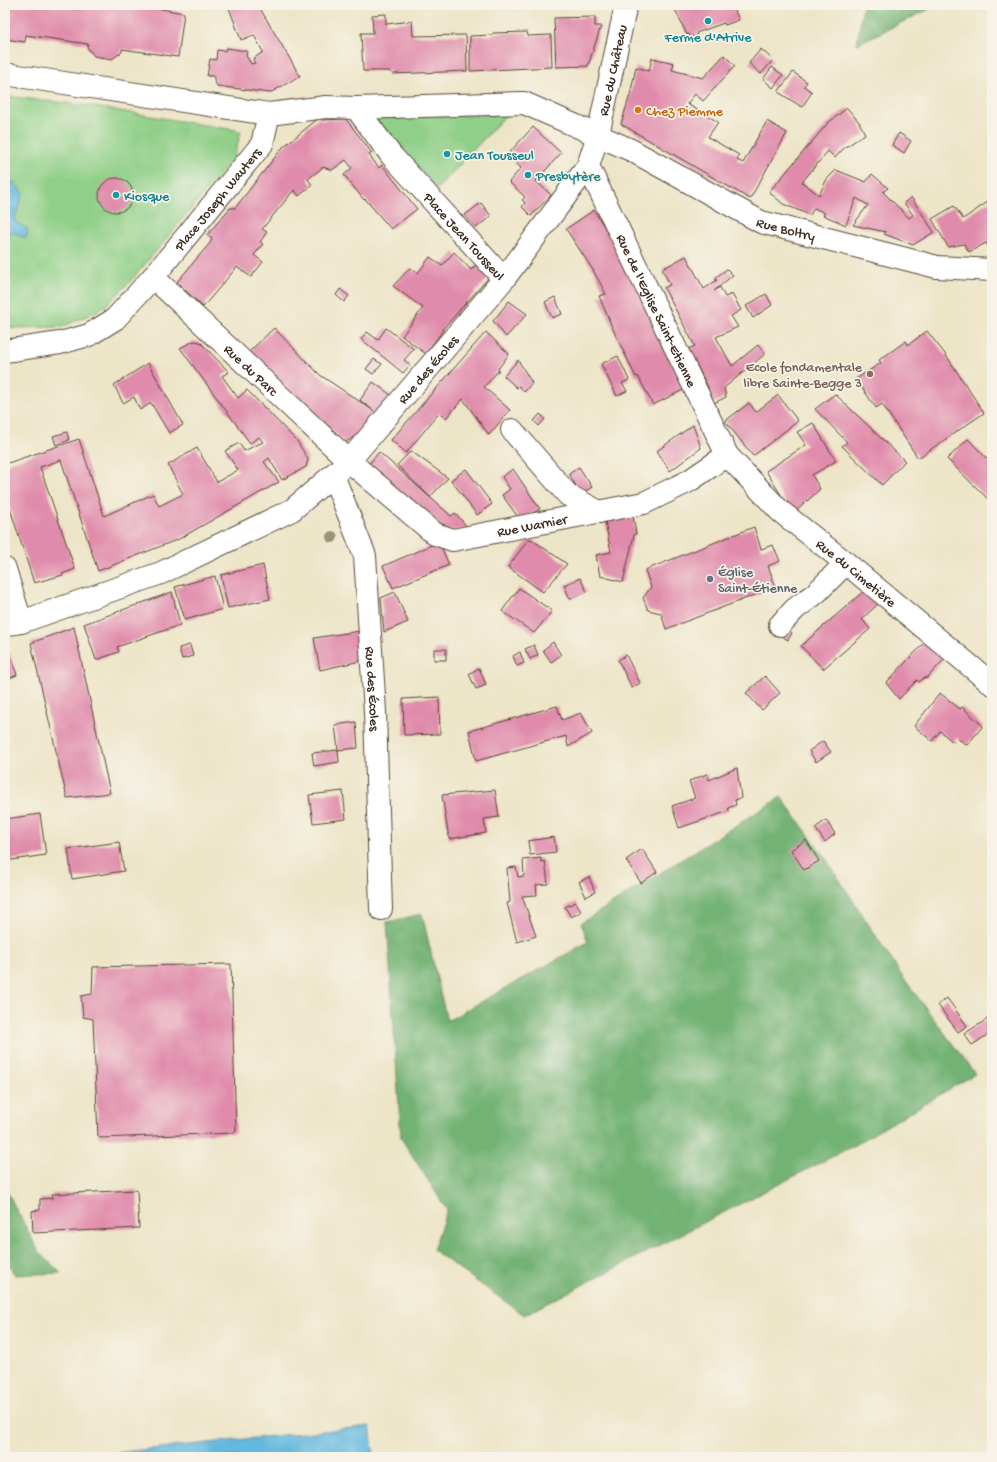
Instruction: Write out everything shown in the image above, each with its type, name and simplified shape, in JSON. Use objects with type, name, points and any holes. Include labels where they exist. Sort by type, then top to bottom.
[{"type":"street","name":"Rue du Château","points":[[598,135],[626,5]]},
{"type":"street","points":[[5,74],[269,114],[326,107],[356,108],[524,103],[598,135]]},
{"type":"street","name":"Place Jean Tousseul","points":[[356,108],[391,155],[504,279],[588,166],[598,135]]},
{"type":"street","name":"Place Joseph Wauters","points":[[5,351],[60,343],[89,335],[115,319],[153,277],[262,144],[269,114]]},
{"type":"street","name":"Rue Boltry","points":[[598,135],[631,150],[761,222],[937,267],[992,270]]},
{"type":"street","name":"Rue de l'Eglise Saint-Etienne","points":[[588,166],[727,454]]},
{"type":"street","name":"Rue du Parc","points":[[153,277],[349,461]]},
{"type":"street","name":"Rue des Écoles","points":[[13,624],[161,573],[292,510],[349,461],[504,279]]},
{"type":"street","points":[[512,430],[568,495],[598,512]]},
{"type":"street","name":"Rue Warnier","points":[[349,461],[435,534],[453,540],[644,503],[689,481],[727,454]]},
{"type":"street","name":"Rue du Cimetière","points":[[727,454],[780,511],[852,567],[992,684]]},
{"type":"street","name":"Rue des Écoles","points":[[333,475],[365,556],[375,712],[381,909]]},
{"type":"street","points":[[780,625],[794,609],[852,567]]},
{"type":"street","points":[[5,569],[13,624]]},
{"type":"green space","points":[[863,5],[938,5],[857,44]]},
{"type":"green space","points":[[5,96],[90,106],[241,131],[234,158],[130,282],[102,309],[62,327],[12,328],[5,324]]},
{"type":"green space","points":[[507,114],[437,189],[374,118]]},
{"type":"green space","points":[[781,797],[824,856],[902,976],[975,1074],[851,1147],[524,1315],[433,1250],[447,1210],[401,1138],[387,922],[422,914],[447,1021],[588,942],[581,923]]},
{"type":"green space","points":[[5,1188],[39,1252],[61,1273],[15,1275],[5,1260]]},
{"type":"water","points":[[5,181],[14,182],[23,194],[14,221],[28,229],[26,238],[12,232],[5,245]]},
{"type":"water","points":[[370,1426],[374,1457],[74,1457]]},
{"type":"building","points":[[5,5],[145,5],[184,13],[178,57],[122,49],[122,52],[112,59],[94,56],[87,47],[88,44],[26,35],[25,42],[5,39]]},
{"type":"building","points":[[228,5],[258,5],[300,76],[270,93],[217,86],[214,81],[214,76],[207,76],[210,59],[216,60],[217,50],[225,51],[226,48],[247,51],[246,56],[251,64],[255,63],[253,59],[263,52],[254,35],[241,40]]},
{"type":"building","name":"Ferme d'Atrive","points":[[673,5],[736,5],[733,6],[739,20],[725,25],[724,23],[696,33],[697,36],[690,38],[689,34],[687,35]]},
{"type":"building","points":[[386,14],[386,24],[412,21],[413,36],[466,35],[467,71],[393,74],[389,71],[363,71],[361,33],[373,33],[372,15]]},
{"type":"building","points":[[595,17],[595,26],[601,26],[588,66],[556,67],[554,18]]},
{"type":"building","points":[[527,32],[528,36],[551,35],[552,67],[470,71],[470,36],[492,35],[493,33]]},
{"type":"building","points":[[761,49],[773,60],[761,74],[749,63]]},
{"type":"building","points":[[724,55],[735,66],[703,101],[695,94],[687,104],[718,122],[708,137],[739,155],[737,160],[743,163],[767,121],[787,133],[750,199],[621,124],[630,95],[636,67],[649,71],[652,58],[674,63],[672,70],[703,78]]},
{"type":"building","points":[[772,67],[783,75],[773,88],[763,79]]},
{"type":"building","points":[[793,72],[807,82],[804,86],[812,92],[802,107],[778,92]]},
{"type":"building","points":[[847,108],[859,122],[865,134],[843,149],[835,158],[828,151],[802,182],[819,195],[827,179],[836,170],[866,182],[872,174],[888,188],[883,192],[909,218],[913,215],[904,203],[911,197],[934,232],[913,245],[884,234],[886,232],[853,225],[868,205],[856,198],[846,225],[823,215],[825,213],[814,208],[810,215],[783,204],[769,192],[828,123]]},
{"type":"building","points":[[319,118],[322,120],[346,119],[372,153],[369,155],[379,168],[382,165],[417,209],[391,229],[365,199],[364,200],[344,175],[352,168],[346,160],[332,170],[323,167],[308,179],[312,185],[299,196],[294,190],[262,229],[267,232],[260,242],[263,244],[254,255],[263,262],[251,277],[237,267],[203,307],[177,282],[210,243],[212,239],[207,235],[230,208],[235,208],[283,147]]},
{"type":"building","name":"Presbytère","points":[[533,127],[561,153],[536,181],[551,195],[531,216],[522,207],[525,203],[522,200],[525,197],[509,182],[521,168],[507,155]]},
{"type":"building","points":[[899,133],[911,141],[904,153],[892,145]]},
{"type":"building","name":"Kiosque","points":[[116,178],[128,183],[133,195],[128,207],[116,212],[104,207],[99,195],[104,183]]},
{"type":"building","points":[[992,199],[992,251],[986,243],[969,252],[964,244],[948,247],[932,219],[954,206],[963,219]]},
{"type":"building","points":[[481,203],[491,216],[476,228],[465,215]]},
{"type":"building","points":[[594,210],[619,251],[685,389],[653,405],[638,376],[636,377],[599,296],[606,294],[593,270],[566,229]]},
{"type":"building","points":[[454,252],[471,270],[478,263],[490,276],[442,330],[426,354],[402,336],[423,308],[393,286],[410,268],[418,273],[430,257],[442,266]]},
{"type":"building","points":[[686,256],[704,289],[717,280],[715,278],[727,269],[733,275],[714,291],[720,287],[725,297],[732,294],[741,310],[731,316],[738,327],[716,337],[732,366],[758,345],[765,354],[724,388],[726,397],[712,404],[709,401],[708,387],[688,349],[695,346],[664,288],[670,285],[662,269]]},
{"type":"building","points":[[340,289],[349,296],[344,302],[336,295]]},
{"type":"building","points":[[766,294],[772,305],[753,318],[746,306]]},
{"type":"building","points":[[555,297],[562,314],[552,318],[545,302]]},
{"type":"building","points":[[509,301],[527,314],[506,337],[493,321]]},
{"type":"building","points":[[274,328],[320,375],[374,411],[360,400],[373,382],[391,395],[363,430],[345,443],[249,352]]},
{"type":"building","points":[[386,328],[414,349],[404,360],[410,365],[403,373],[361,339],[367,332],[378,340]]},
{"type":"building","points":[[927,331],[948,358],[984,413],[918,458],[882,404],[876,408],[856,379],[881,363],[879,360],[906,341],[908,345]]},
{"type":"building","points":[[486,332],[509,354],[498,369],[499,370],[484,387],[510,410],[489,435],[463,399],[446,418],[439,413],[406,453],[391,440]]},
{"type":"building","points":[[194,341],[200,342],[229,372],[222,376],[238,398],[247,390],[297,441],[308,459],[306,467],[282,480],[269,458],[264,462],[279,482],[179,539],[98,571],[61,460],[40,467],[75,569],[62,574],[63,575],[34,583],[5,493],[5,464],[79,439],[104,516],[153,494],[159,506],[183,494],[168,465],[197,448],[217,482],[238,470],[225,451],[239,443],[244,451],[263,442],[259,437],[250,443],[180,348]]},
{"type":"building","points":[[618,356],[629,380],[622,383],[627,391],[617,396],[601,364]]},
{"type":"building","points":[[374,359],[382,364],[373,374],[366,369]]},
{"type":"building","points":[[518,360],[532,383],[524,392],[519,386],[517,388],[504,376]]},
{"type":"building","points":[[148,363],[183,425],[169,433],[151,403],[140,410],[134,397],[123,403],[114,385]]},
{"type":"building","points":[[835,394],[905,461],[882,485],[842,446],[847,442],[815,409]]},
{"type":"building","points":[[778,395],[798,421],[753,456],[725,421],[749,403],[756,412]]},
{"type":"building","points":[[540,414],[545,419],[539,426],[534,421]]},
{"type":"building","points":[[813,423],[836,461],[812,475],[820,489],[793,514],[766,471],[806,445],[797,432]]},
{"type":"building","points":[[693,425],[701,448],[670,471],[657,451]]},
{"type":"building","points":[[67,432],[69,440],[56,445],[53,436]]},
{"type":"building","points":[[968,439],[992,464],[992,503],[947,459]]},
{"type":"building","points":[[411,451],[448,478],[430,497],[397,465]]},
{"type":"building","points":[[379,452],[451,516],[455,513],[469,529],[441,531],[368,465]]},
{"type":"building","points":[[579,467],[592,487],[581,494],[569,474]]},
{"type":"building","points":[[466,469],[492,504],[477,515],[451,480]]},
{"type":"building","points":[[513,469],[540,509],[520,520],[502,495],[510,489],[502,477]]},
{"type":"building","points":[[632,510],[636,534],[634,535],[623,582],[600,576],[596,555],[611,552],[604,516]]},
{"type":"building","name":"Église Saint-Étienne","points":[[754,527],[761,549],[773,545],[780,561],[768,566],[776,587],[666,629],[661,613],[648,610],[643,598],[651,587],[645,570]]},
{"type":"building","points":[[531,539],[567,564],[543,592],[508,567],[528,540]]},
{"type":"building","points":[[439,542],[449,565],[393,588],[383,566]]},
{"type":"building","points":[[263,565],[270,599],[228,608],[221,575]]},
{"type":"building","points":[[215,576],[223,609],[185,620],[175,587]]},
{"type":"building","points":[[580,578],[587,592],[570,599],[564,585]]},
{"type":"building","points":[[519,588],[552,611],[534,633],[502,611]]},
{"type":"building","points":[[865,590],[878,604],[862,619],[870,629],[823,669],[801,646]]},
{"type":"building","points":[[172,592],[180,625],[117,647],[119,652],[96,660],[84,624]]},
{"type":"building","points":[[395,592],[408,622],[384,632],[381,598]]},
{"type":"building","points":[[782,626],[792,633],[788,640],[778,634]]},
{"type":"building","points":[[74,627],[110,793],[67,798],[31,643]]},
{"type":"building","points":[[360,631],[365,660],[320,670],[314,638]]},
{"type":"building","points":[[928,639],[948,655],[926,679],[925,677],[919,682],[917,680],[899,699],[886,683]]},
{"type":"building","points":[[553,642],[561,655],[551,662],[543,650]]},
{"type":"building","points":[[190,645],[193,656],[182,659],[179,648]]},
{"type":"building","points":[[534,645],[538,655],[530,659],[525,649]]},
{"type":"building","points":[[8,649],[17,675],[5,680],[5,650]]},
{"type":"building","points":[[434,649],[446,649],[446,660],[434,660]]},
{"type":"building","points":[[520,652],[524,663],[517,666],[513,656]]},
{"type":"building","points":[[626,655],[640,683],[632,688],[618,660]]},
{"type":"building","points":[[479,668],[486,685],[476,689],[469,674]]},
{"type":"building","points":[[765,676],[780,693],[762,710],[746,693]]},
{"type":"building","points":[[940,693],[960,709],[962,707],[983,726],[967,745],[957,738],[953,742],[940,731],[932,741],[914,726]]},
{"type":"building","points":[[439,697],[440,734],[404,735],[403,699]]},
{"type":"building","points":[[557,706],[562,720],[581,713],[592,733],[568,747],[566,736],[476,761],[469,731]]},
{"type":"building","points":[[356,722],[358,748],[338,750],[335,725]]},
{"type":"building","points":[[823,741],[831,752],[816,762],[809,751]]},
{"type":"building","points":[[338,750],[339,762],[314,766],[312,753]]},
{"type":"building","points":[[737,768],[741,798],[735,800],[736,805],[728,808],[729,811],[679,828],[672,806],[695,798],[689,781],[707,774],[709,780]]},
{"type":"building","points":[[495,790],[499,817],[484,819],[486,833],[449,839],[442,795]]},
{"type":"building","points":[[343,791],[346,819],[313,823],[309,795]]},
{"type":"building","points":[[40,814],[46,855],[5,861],[5,819]]},
{"type":"building","points":[[826,820],[835,834],[825,842],[815,828]]},
{"type":"building","points":[[554,837],[556,852],[530,855],[528,841]]},
{"type":"building","points":[[806,840],[819,861],[804,870],[791,850]]},
{"type":"building","points":[[119,842],[124,871],[72,879],[68,849]]},
{"type":"building","points":[[642,849],[657,872],[641,883],[626,860]]},
{"type":"building","points":[[541,858],[541,862],[545,861],[548,884],[536,885],[537,895],[522,896],[536,936],[517,942],[507,903],[510,902],[507,868],[516,867],[518,877],[524,876],[523,860]]},
{"type":"building","points":[[589,877],[595,892],[586,897],[579,882]]},
{"type":"building","points":[[576,902],[581,912],[571,917],[565,907]]},
{"type":"building","points":[[231,964],[236,1131],[234,1133],[100,1138],[98,1136],[93,1019],[83,1017],[81,996],[92,994],[93,967]]},
{"type":"building","points":[[947,998],[967,1026],[958,1032],[938,1005]]},
{"type":"building","points":[[992,1016],[992,1032],[972,1045],[964,1034]]},
{"type":"building","points":[[137,1190],[139,1228],[33,1233],[32,1211],[40,1210],[40,1199],[53,1198],[52,1194]]},
{"type":"place","name":"Ferme d'Atrive","points":[[708,21]]},
{"type":"place","name":"Chez Piemme","points":[[638,110]]},
{"type":"place","name":"Jean Tousseul","points":[[447,154]]},
{"type":"place","name":"Presbytère","points":[[528,175]]},
{"type":"place","name":"Kiosque","points":[[116,195]]},
{"type":"place","name":"Ecole fondamentale libre Sainte-Begge 3","points":[[870,374]]},
{"type":"place","name":"Église Saint-Étienne","points":[[710,579]]}]
